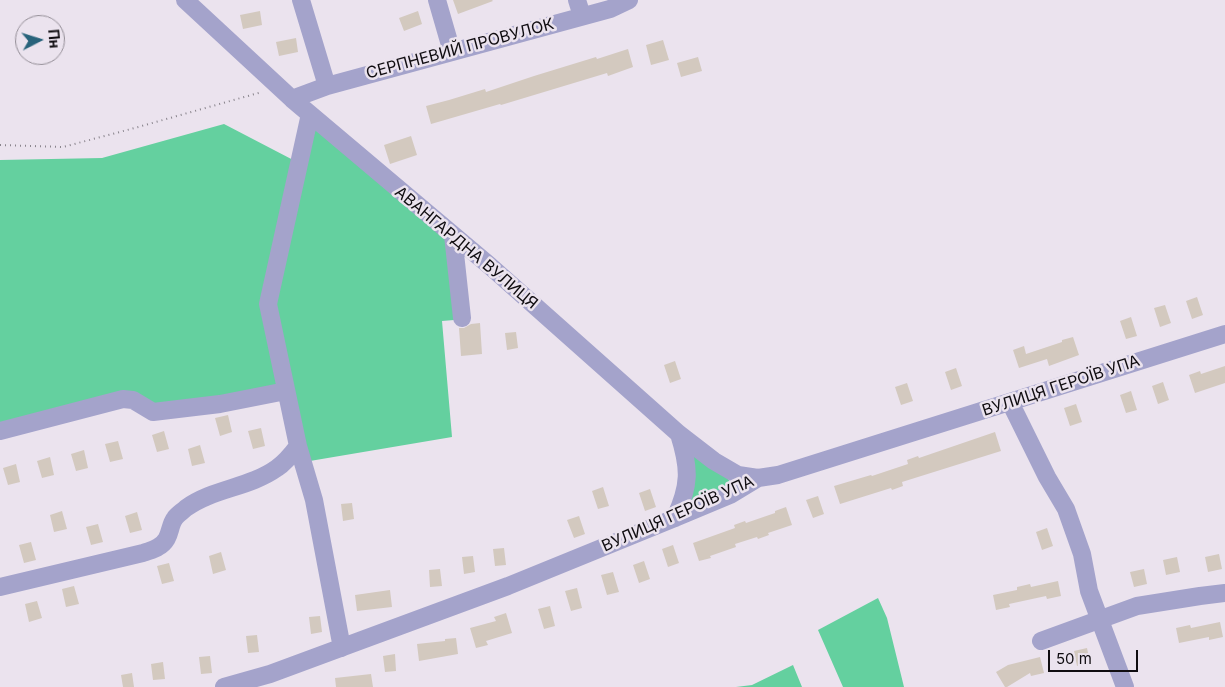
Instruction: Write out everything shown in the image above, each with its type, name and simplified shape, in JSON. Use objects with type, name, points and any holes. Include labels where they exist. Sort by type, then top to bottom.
[{"type":"street","name":"АВАНГАРДНА ВУЛИЦЯ","points":[[184,0],[292,99],[490,266],[679,434],[714,461],[738,475],[758,478]]},
{"type":"street","points":[[301,0],[327,86]]},
{"type":"street","points":[[437,0],[452,52]]},
{"type":"street","name":"СЕРПНЕВИЙ ПРОВУЛОК","points":[[292,99],[327,86],[452,52],[580,8],[610,9],[629,0]]},
{"type":"street","points":[[310,114],[268,304],[298,446],[314,500],[342,648]]},
{"type":"street","points":[[453,235],[462,318]]},
{"type":"street","name":"ВУЛИЦЯ ГЕРОЇВ УПА","points":[[224,687],[270,674],[508,586],[730,495],[758,478],[778,475],[1225,334]]},
{"type":"street","points":[[0,431],[123,399],[133,400],[153,412],[220,404],[286,391]]},
{"type":"street","points":[[1010,402],[1047,477],[1066,509],[1082,554],[1090,590],[1125,687]]},
{"type":"street","points":[[675,518],[684,500],[688,480],[687,459],[679,434]]},
{"type":"street","points":[[0,587],[143,553],[158,547],[166,540],[174,519],[185,509],[219,491],[266,475],[288,460],[298,446]]},
{"type":"street","points":[[1041,642],[1137,606],[1225,594]]},
{"type":"path","points":[[0,145],[63,147],[279,87]]},
{"type":"green space","points":[[224,124],[297,162],[267,291],[278,387],[160,408],[142,401],[0,428],[0,160],[102,158]]},
{"type":"green space","points":[[314,125],[447,239],[454,320],[442,321],[452,437],[304,462],[272,293]]},
{"type":"green space","points":[[687,449],[727,477],[730,482],[729,488],[682,512]]},
{"type":"green space","points":[[878,598],[887,618],[904,687],[843,687],[818,630]]},
{"type":"green space","points":[[793,665],[802,687],[736,687],[752,685]]},
{"type":"building","points":[[453,0],[492,0],[493,1],[458,14]]},
{"type":"building","points":[[260,11],[262,25],[243,29],[240,15]]},
{"type":"building","points":[[418,11],[422,24],[404,31],[399,18]]},
{"type":"building","points":[[296,38],[298,52],[279,56],[276,42]]},
{"type":"building","points":[[663,40],[669,60],[651,65],[646,45]]},
{"type":"building","points":[[628,49],[633,67],[608,76],[607,73],[431,124],[426,106],[485,89],[486,92],[596,57],[597,59]]},
{"type":"building","points":[[698,57],[702,71],[681,77],[677,63]]},
{"type":"building","points":[[411,136],[417,155],[390,164],[384,145]]},
{"type":"building","points":[[1197,297],[1203,315],[1192,319],[1186,301]]},
{"type":"building","points":[[1165,305],[1171,323],[1160,327],[1154,308]]},
{"type":"building","points":[[1131,317],[1137,336],[1126,339],[1120,321]]},
{"type":"building","points":[[480,323],[482,354],[461,356],[459,328]]},
{"type":"building","points":[[516,332],[518,348],[507,350],[505,333]]},
{"type":"building","points":[[1073,337],[1079,355],[1049,366],[1047,359],[1019,368],[1013,350],[1024,346],[1026,354]]},
{"type":"building","points":[[675,361],[681,379],[670,383],[664,365]]},
{"type":"building","points":[[1225,366],[1225,383],[1195,393],[1189,375],[1200,371],[1201,374]]},
{"type":"building","points":[[956,368],[962,386],[951,390],[945,372]]},
{"type":"building","points":[[1163,382],[1169,400],[1158,404],[1152,386]]},
{"type":"building","points":[[907,383],[913,401],[901,405],[895,387]]},
{"type":"building","points":[[1131,391],[1137,410],[1126,413],[1120,395]]},
{"type":"building","points":[[1076,404],[1082,422],[1070,426],[1064,408]]},
{"type":"building","points":[[228,415],[232,432],[220,436],[215,418]]},
{"type":"building","points":[[261,428],[265,446],[253,449],[248,431]]},
{"type":"building","points":[[164,431],[169,449],[157,452],[152,435]]},
{"type":"building","points":[[995,432],[1001,451],[902,482],[903,486],[892,490],[891,488],[840,504],[834,486],[908,464],[907,460],[918,456],[919,458]]},
{"type":"building","points":[[118,441],[123,459],[110,462],[105,444]]},
{"type":"building","points":[[200,445],[205,463],[192,466],[188,449]]},
{"type":"building","points":[[84,450],[88,468],[76,471],[71,454]]},
{"type":"building","points":[[50,457],[54,475],[42,478],[37,461]]},
{"type":"building","points":[[16,464],[20,482],[8,485],[3,468]]},
{"type":"building","points":[[603,487],[609,506],[598,509],[592,491]]},
{"type":"building","points":[[650,489],[656,507],[645,511],[639,493]]},
{"type":"building","points":[[818,496],[824,514],[813,518],[806,500]]},
{"type":"building","points":[[352,503],[354,519],[343,521],[341,504]]},
{"type":"building","points":[[786,507],[792,525],[768,533],[769,535],[758,539],[757,537],[735,544],[736,547],[699,561],[693,543],[735,528],[734,525],[775,513],[775,511]]},
{"type":"building","points":[[62,511],[67,529],[54,532],[50,515]]},
{"type":"building","points":[[137,512],[142,530],[130,533],[125,516]]},
{"type":"building","points":[[579,516],[585,534],[574,538],[567,520]]},
{"type":"building","points":[[98,524],[103,542],[91,545],[86,527]]},
{"type":"building","points":[[1047,528],[1053,546],[1042,550],[1036,532]]},
{"type":"building","points":[[31,542],[36,560],[24,563],[19,545]]},
{"type":"building","points":[[673,545],[679,563],[668,567],[662,549]]},
{"type":"building","points":[[504,548],[506,565],[495,566],[493,549]]},
{"type":"building","points":[[221,552],[226,570],[213,574],[209,556]]},
{"type":"building","points":[[1219,554],[1222,569],[1208,572],[1205,557]]},
{"type":"building","points":[[473,556],[475,572],[464,574],[462,557]]},
{"type":"building","points":[[1177,557],[1180,572],[1166,575],[1163,560]]},
{"type":"building","points":[[644,561],[650,579],[639,583],[633,565]]},
{"type":"building","points":[[169,563],[174,581],[162,584],[157,566]]},
{"type":"building","points":[[440,569],[442,586],[430,587],[429,570]]},
{"type":"building","points":[[1144,569],[1147,584],[1134,587],[1130,572]]},
{"type":"building","points":[[613,572],[619,592],[607,595],[601,575]]},
{"type":"building","points":[[1058,581],[1061,596],[1047,599],[1046,596],[1009,604],[1010,607],[996,610],[993,595],[1017,590],[1017,587],[1030,584],[1031,587]]},
{"type":"building","points":[[74,586],[79,604],[66,607],[62,589]]},
{"type":"building","points":[[577,588],[582,608],[571,611],[565,591]]},
{"type":"building","points":[[390,590],[392,607],[357,611],[355,595]]},
{"type":"building","points":[[37,601],[42,618],[29,622],[25,604]]},
{"type":"building","points":[[550,606],[555,626],[544,629],[538,609]]},
{"type":"building","points":[[506,613],[512,633],[486,641],[488,645],[476,648],[470,628],[496,621],[494,617]]},
{"type":"building","points":[[320,616],[322,632],[311,634],[309,617]]},
{"type":"building","points":[[1220,622],[1223,637],[1209,640],[1209,637],[1179,643],[1176,628],[1190,625],[1191,628]]},
{"type":"building","points":[[257,635],[259,652],[248,653],[246,636]]},
{"type":"building","points":[[456,638],[458,654],[419,661],[417,644]]},
{"type":"building","points":[[1087,648],[1090,663],[1077,666],[1074,651]]},
{"type":"building","points":[[395,654],[396,671],[385,672],[383,656]]},
{"type":"building","points":[[210,656],[212,673],[201,674],[199,657]]},
{"type":"building","points":[[1040,657],[1044,673],[1031,676],[1030,673],[1007,687],[1005,687],[996,672],[1008,665]]},
{"type":"building","points":[[163,662],[165,679],[153,680],[151,664]]},
{"type":"building","points":[[132,673],[134,687],[123,687],[121,675]]},
{"type":"building","points":[[371,674],[373,687],[336,687],[335,678]]}]
